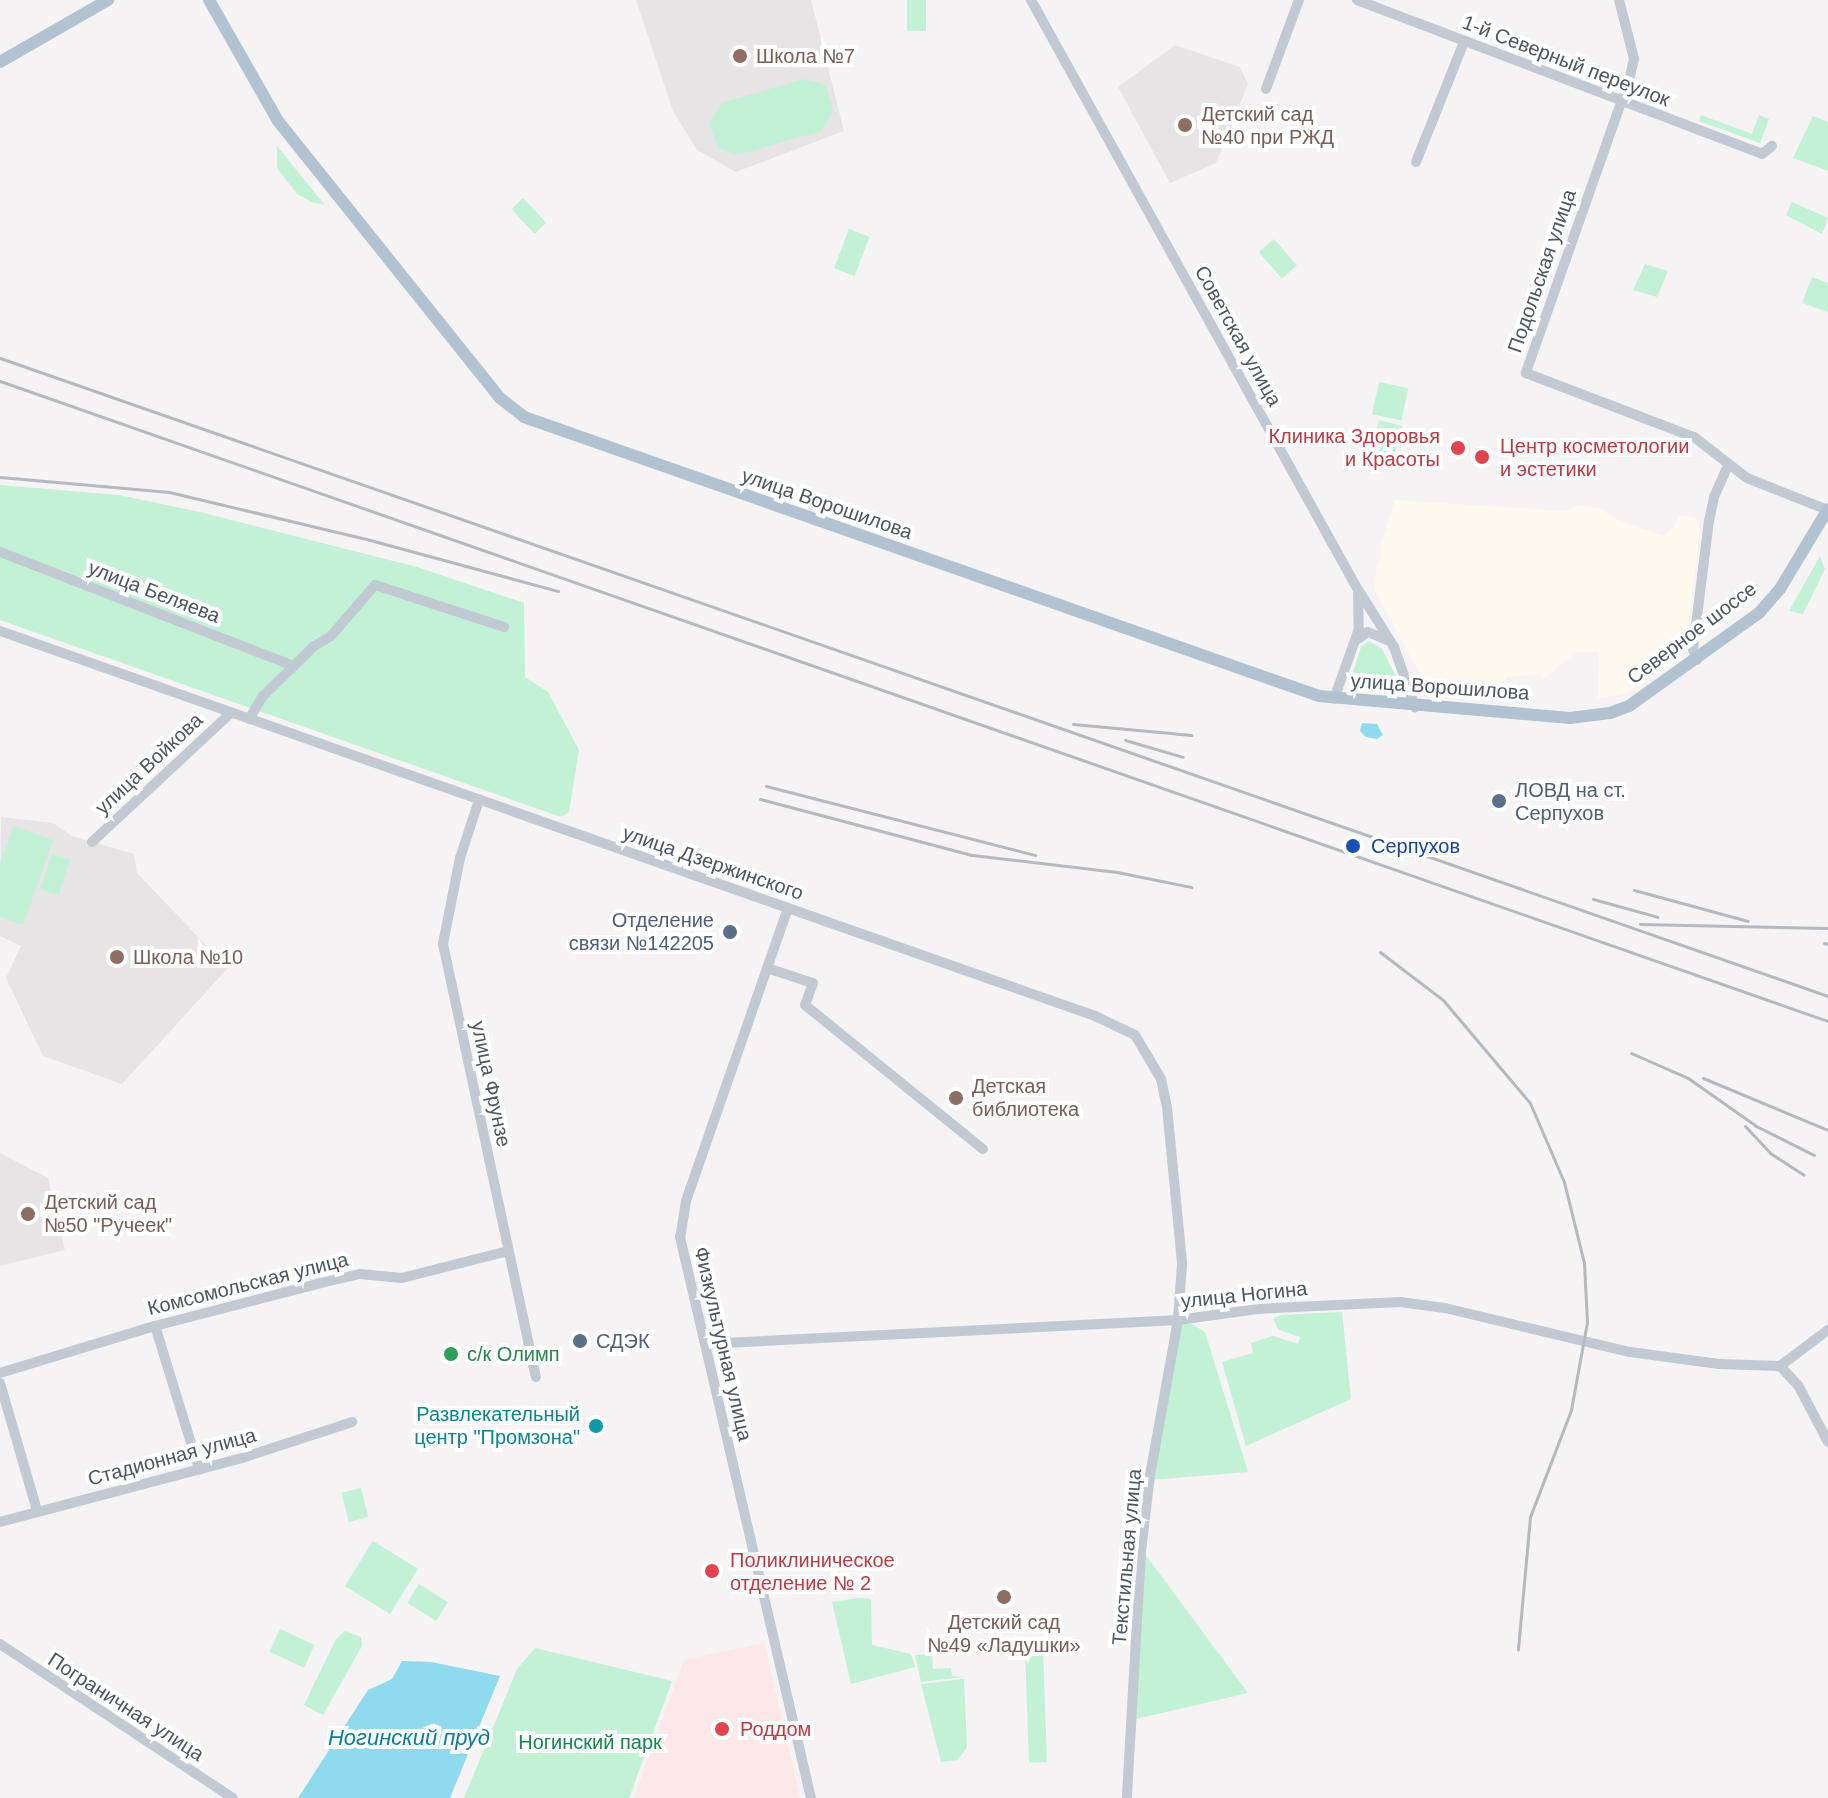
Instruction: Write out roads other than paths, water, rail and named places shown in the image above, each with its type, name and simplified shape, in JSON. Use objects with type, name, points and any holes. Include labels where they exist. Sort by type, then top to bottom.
[{"type":"main road","points":[[0,62],[108,0]]},
{"type":"main road","name":"улица Ворошилова","points":[[209,0],[278,121],[500,398],[524,417],[1216,662],[1334,699],[1570,718],[1610,713],[1629,706]]},
{"type":"main road","name":"Северное шоссе","points":[[1629,706],[1697,660],[1767,605],[1828,510]]},
{"type":"street","name":"Советская улица","points":[[1031,0],[1358,590],[1394,647],[1415,707]]},
{"type":"street","points":[[1266,89],[1299,0]]},
{"type":"street","name":"1-й Северный переулок","points":[[1357,0],[1762,154],[1772,146]]},
{"type":"street","name":"Подольская улица","points":[[1619,0],[1634,59],[1526,373],[1694,437],[1747,478],[1828,510]]},
{"type":"street","points":[[1416,162],[1464,42]]},
{"type":"street","points":[[1697,660],[1693,649],[1709,521],[1714,497],[1728,465]]},
{"type":"street","name":"улица Беляева","points":[[0,552],[294,666]]},
{"type":"street","points":[[249,719],[263,696],[331,636],[379,584],[504,627]]},
{"type":"street","points":[[1334,699],[1360,621],[1358,590]]},
{"type":"street","name":"улица Дзержинского","points":[[0,631],[1095,1016],[1135,1035],[1161,1079],[1167,1107],[1182,1264],[1178,1320]]},
{"type":"street","points":[[1353,643],[1361,634],[1376,632],[1394,647]]},
{"type":"street","name":"улица Войкова","points":[[92,842],[231,713]]},
{"type":"street","name":"улица Фрунзе","points":[[479,800],[457,872],[443,944],[536,1377]]},
{"type":"street","name":"Физкультурная улица","points":[[788,908],[686,1201],[680,1237],[811,1798]]},
{"type":"street","points":[[767,968],[813,983],[805,1005],[983,1149]]},
{"type":"street","name":"Комсомольская улица","points":[[0,1373],[155,1326],[360,1274],[402,1278],[508,1251]]},
{"type":"street","name":"улица Ногина","points":[[705,1344],[1178,1320],[1257,1309],[1400,1302],[1445,1308],[1630,1352],[1719,1364],[1780,1366]]},
{"type":"street","name":"Текстильная улица","points":[[1127,1798],[1141,1552],[1149,1480],[1178,1320]]},
{"type":"street","points":[[155,1326],[199,1469]]},
{"type":"street","points":[[1828,1330],[1780,1366],[1798,1385],[1828,1442]]},
{"type":"street","points":[[0,1383],[37,1510]]},
{"type":"street","name":"Стадионная улица","points":[[0,1522],[277,1448],[352,1422]]},
{"type":"street","name":"Пограничная улица","points":[[0,1644],[233,1798]]},
{"type":"water","points":[[1362,723],[1377,724],[1383,735],[1377,739],[1366,737],[1360,731]]},
{"type":"water","name":"Ногинский пруд","points":[[402,1661],[431,1662],[500,1676],[450,1798],[298,1798],[368,1690],[392,1679]]},
{"type":"railway","points":[[0,358],[1828,996]]},
{"type":"railway","points":[[0,381],[1828,1021]]},
{"type":"railway","points":[[0,477],[169,492],[370,540],[558,591]]},
{"type":"railway","points":[[1073,724],[1191,735]]},
{"type":"railway","points":[[1125,740],[1183,757]]},
{"type":"railway","points":[[766,786],[1035,855]]},
{"type":"railway","points":[[760,799],[972,855],[1117,872],[1191,887]]},
{"type":"railway","points":[[1634,890],[1748,921]]},
{"type":"railway","points":[[1593,899],[1658,917]]},
{"type":"railway","points":[[1640,924],[1828,928]]},
{"type":"railway","points":[[1824,943],[1828,944]]},
{"type":"railway","points":[[1380,952],[1443,1000],[1530,1103],[1564,1182],[1584,1263],[1587,1322],[1571,1410],[1530,1517],[1518,1649]]},
{"type":"railway","points":[[1631,1053],[1688,1078],[1756,1126],[1814,1155]]},
{"type":"railway","points":[[1703,1078],[1828,1130]]},
{"type":"railway","points":[[1745,1126],[1770,1153],[1804,1175]]},
{"type":"place","name":"Школа №7","points":[[740,56]]},
{"type":"place","name":"Детский сад №40 при РЖД","points":[[1185,125]]},
{"type":"place","name":"Клиника Здоровья и Красоты","points":[[1458,448]]},
{"type":"place","name":"Центр косметологии и эстетики","points":[[1482,457]]},
{"type":"place","name":"ЛОВД на ст. Серпухов","points":[[1499,801]]},
{"type":"place","name":"Серпухов","points":[[1353,846]]},
{"type":"place","name":"Отделение связи №142205","points":[[730,932]]},
{"type":"place","name":"Школа №10","points":[[117,957]]},
{"type":"place","name":"Детская библиотека","points":[[956,1098]]},
{"type":"place","name":"Детский сад №50 \"Ручеек\"","points":[[28,1214]]},
{"type":"place","name":"СДЭК","points":[[580,1341]]},
{"type":"place","name":"с/к Олимп","points":[[451,1354]]},
{"type":"place","name":"Развлекательный центр \"Промзона\"","points":[[596,1426]]},
{"type":"place","name":"Поликлиническое отделение № 2","points":[[712,1571]]},
{"type":"place","name":"Детский сад №49 «Ладушки»","points":[[1004,1597]]},
{"type":"place","name":"Роддом","points":[[722,1729]]},
{"type":"park label","name":"Ногинский парк","points":[[590,1742]]}]
